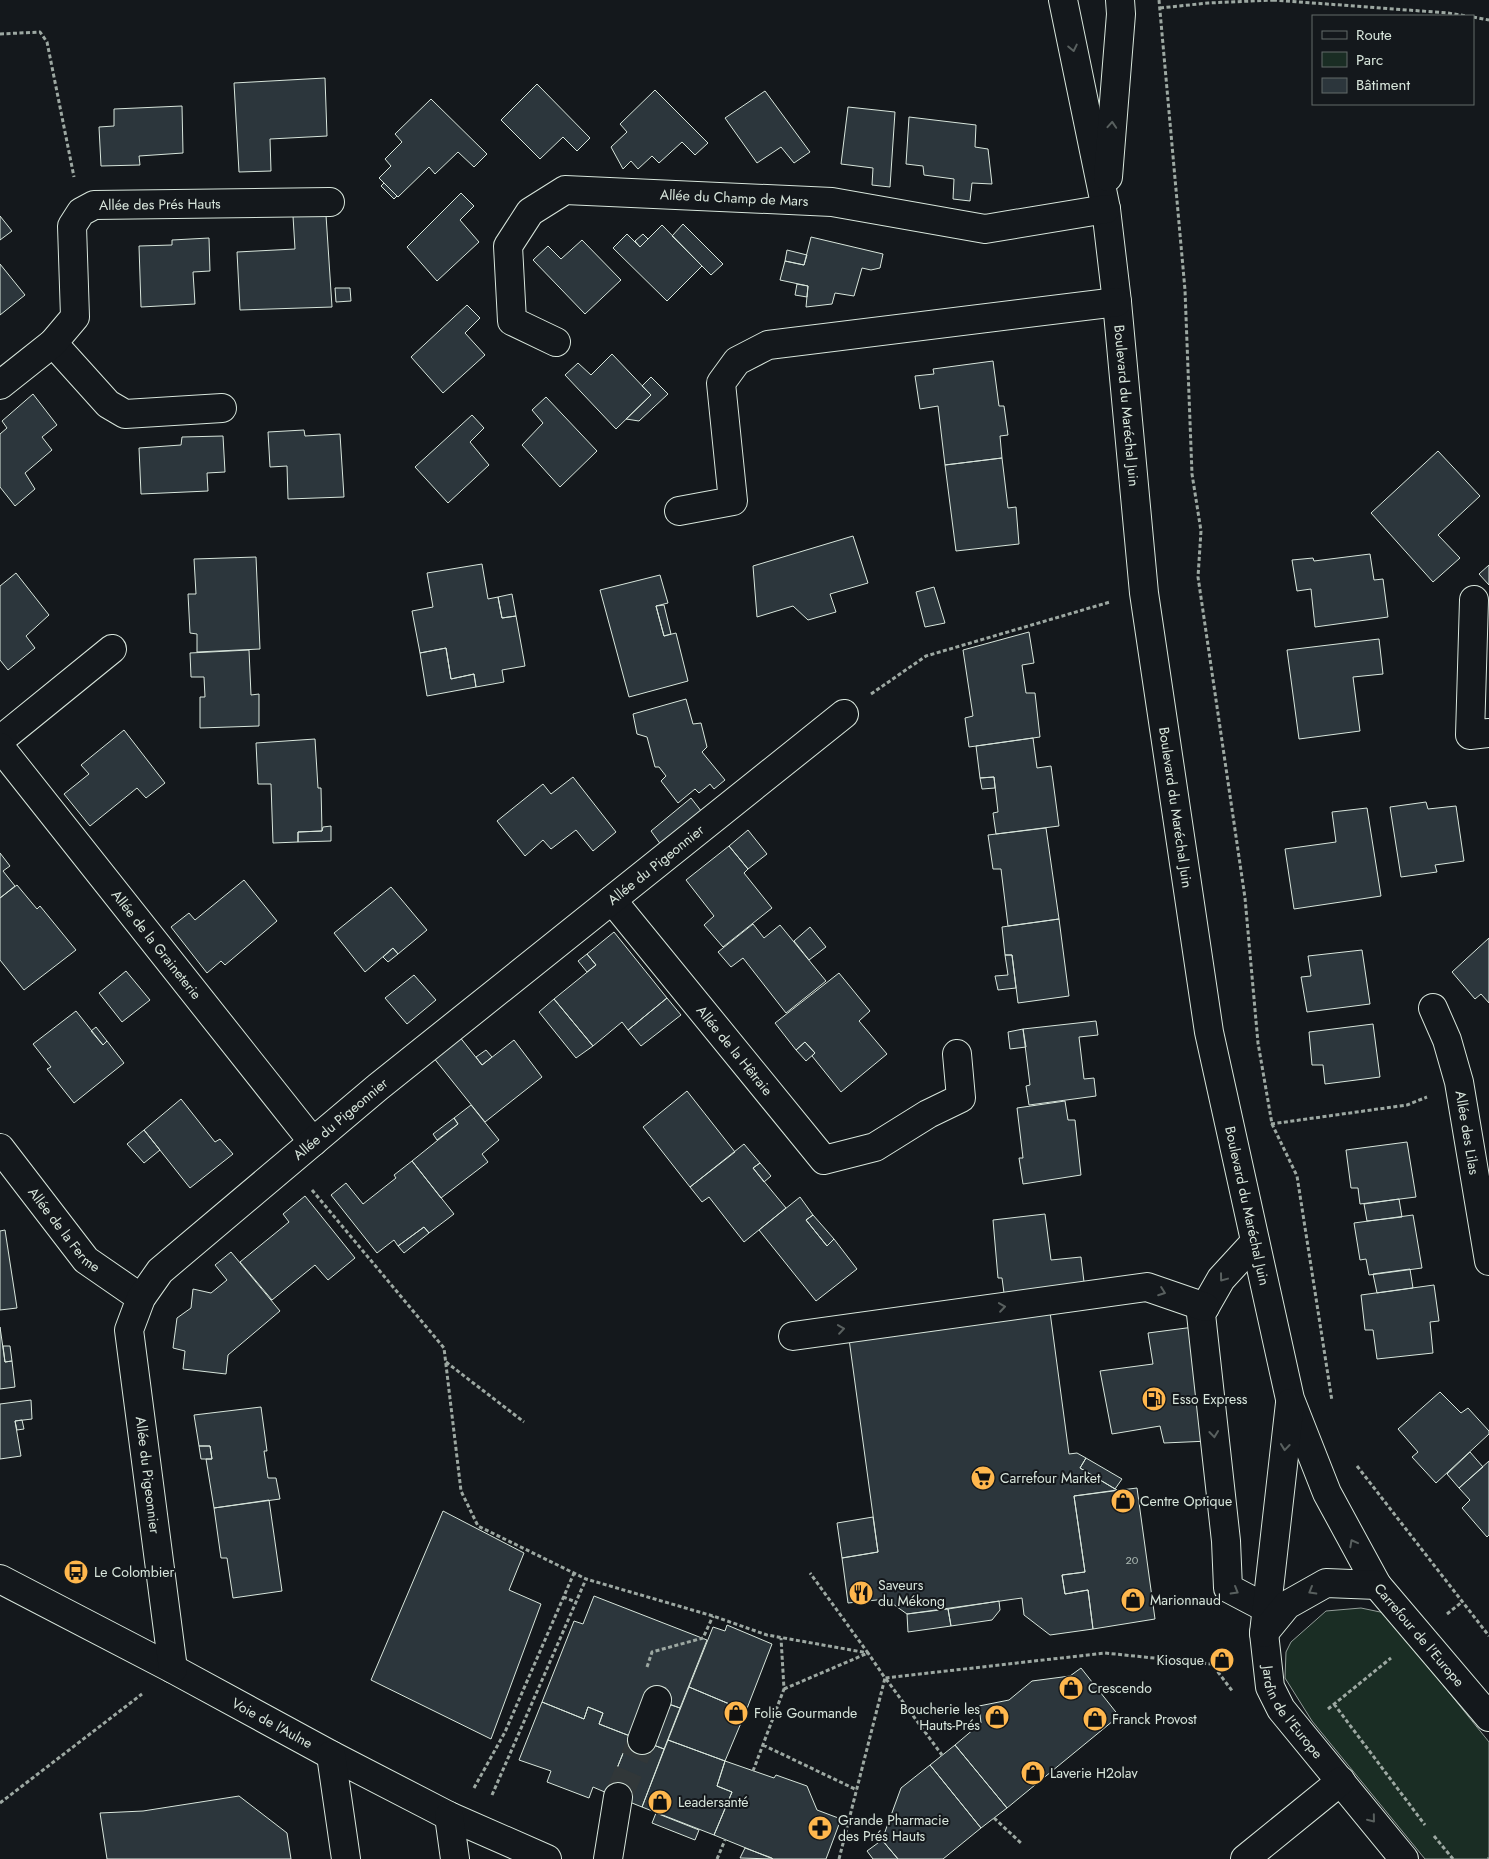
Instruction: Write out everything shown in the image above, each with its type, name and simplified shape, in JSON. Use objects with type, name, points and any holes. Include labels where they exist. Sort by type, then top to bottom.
[{"type":"street","name":"Boulevard du Maréchal Juin","points":[[1063,0],[1106,209],[1117,302],[1144,593],[1209,1032],[1290,1399],[1327,1493],[1377,1586]]},
{"type":"street","name":"Boulevard du Maréchal Juin","points":[[1106,209],[1121,14],[1120,0]]},
{"type":"street","name":"Allée du Champ de Mars","points":[[556,342],[512,321],[508,246],[530,212],[565,190],[832,202],[985,229],[1106,209]]},
{"type":"street","name":"Allée des Prés Hauts","points":[[0,385],[53,343],[75,317],[72,226],[81,212],[94,205],[330,202]]},
{"type":"street","points":[[679,511],[733,501],[721,383],[737,361],[768,345],[1117,302]]},
{"type":"street","points":[[53,343],[108,404],[125,414],[222,408]]},
{"type":"street","points":[[1474,600],[1470,735],[1489,733]]},
{"type":"street","points":[[0,740],[112,649]]},
{"type":"street","name":"Allée du Pigeonnier","points":[[173,1669],[129,1330],[141,1298],[160,1271],[385,1081],[844,714]]},
{"type":"street","name":"Allée de la Graineterie","points":[[0,747],[313,1142]]},
{"type":"street","name":"Allée de la Hêtraie","points":[[612,900],[824,1160],[875,1147],[928,1114],[961,1098],[957,1054]]},
{"type":"street","name":"Allée des Lilas","points":[[1433,1008],[1447,1040],[1459,1082],[1489,1261]]},
{"type":"street","name":"Allée de la Ferme","points":[[0,1148],[86,1260],[141,1298]]},
{"type":"street","points":[[1255,1242],[1221,1279],[1201,1314],[1226,1541],[1228,1588],[1265,1621]]},
{"type":"street","points":[[793,1336],[1148,1287],[1205,1307]]},
{"type":"street","name":"Boulevard du Maréchal Juin","points":[[1265,1621],[1290,1399]]},
{"type":"street","name":"Voie de l'Aulne","points":[[0,1579],[449,1816],[481,1820],[547,1859]]},
{"type":"street","name":"Carrefour de l'Europe","points":[[1265,1621],[1287,1605],[1326,1583],[1377,1586],[1489,1717]]},
{"type":"street","name":"Jardin de l'Europe","points":[[1265,1621],[1270,1687],[1280,1709],[1341,1781]]},
{"type":"street","points":[[642,1740],[657,1700]]},
{"type":"street","points":[[331,1755],[346,1859]]},
{"type":"street","points":[[1245,1859],[1341,1781],[1404,1859]]},
{"type":"street","points":[[608,1859],[618,1797]]},
{"type":"street","points":[[449,1816],[455,1859]]},
{"type":"path","points":[[1159,0],[1185,290],[1192,474],[1201,531],[1198,577],[1245,898],[1258,1043],[1272,1124],[1297,1176],[1333,1409]]},
{"type":"path","points":[[1160,8],[1208,2],[1273,0],[1460,15]]},
{"type":"path","points":[[1474,17],[1489,20]]},
{"type":"path","points":[[0,34],[40,32],[47,42],[81,212]]},
{"type":"path","points":[[844,714],[926,656],[1113,601]]},
{"type":"path","points":[[1231,1129],[1407,1106],[1459,1082]]},
{"type":"path","points":[[288,1162],[444,1348],[461,1491],[478,1526],[586,1579],[713,1616],[766,1635],[868,1652]]},
{"type":"path","points":[[446,1362],[524,1422]]},
{"type":"path","points":[[1353,1462],[1489,1636]]},
{"type":"path","points":[[481,1820],[471,1794],[505,1732],[574,1573]]},
{"type":"path","points":[[810,1573],[942,1755]]},
{"type":"path","points":[[481,1820],[586,1579]]},
{"type":"path","points":[[563,1597],[576,1602]]},
{"type":"path","points":[[1300,1732],[1462,1602]]},
{"type":"path","points":[[703,1638],[713,1616]]},
{"type":"path","points":[[753,1771],[784,1689],[782,1638]]},
{"type":"path","points":[[784,1689],[868,1652]]},
{"type":"path","points":[[885,1678],[1105,1653],[1212,1664],[1236,1695]]},
{"type":"path","points":[[0,1803],[173,1669]]},
{"type":"path","points":[[839,1859],[885,1678]]},
{"type":"path","points":[[1334,1704],[1453,1859]]},
{"type":"path","points":[[763,1745],[857,1790]]},
{"type":"path","points":[[994,1818],[1021,1844]]},
{"type":"path","points":[[717,1859],[725,1840]]},
{"type":"green space","points":[[1361,1608],[1385,1613],[1489,1742],[1489,1859],[1425,1859],[1312,1721],[1285,1678],[1286,1652],[1291,1642],[1326,1611]]},
{"type":"building","points":[[325,78],[327,136],[270,139],[271,171],[239,172],[234,83]]},
{"type":"building","points":[[537,84],[590,138],[577,151],[563,137],[540,159],[501,120]]},
{"type":"building","points":[[655,90],[708,143],[695,155],[682,142],[659,163],[652,156],[638,169],[631,161],[623,169],[611,147],[627,132],[620,124]]},
{"type":"building","points":[[765,91],[810,152],[794,163],[781,147],[757,163],[725,118]]},
{"type":"building","points":[[431,99],[487,154],[474,167],[458,152],[435,174],[429,167],[398,197],[379,178],[391,166],[385,159],[402,142],[395,134]]},
{"type":"building","points":[[182,106],[183,153],[139,156],[140,165],[101,166],[99,127],[114,126],[114,109]]},
{"type":"building","points":[[848,107],[895,112],[890,187],[872,185],[873,168],[841,164]]},
{"type":"building","points":[[909,117],[976,125],[975,147],[988,149],[992,184],[972,183],[970,201],[953,199],[954,179],[924,175],[923,166],[906,164]]},
{"type":"building","points":[[384,183],[397,196],[394,199],[381,186]]},
{"type":"building","points":[[461,193],[474,206],[460,220],[479,242],[437,281],[407,247]]},
{"type":"building","points":[[326,215],[332,307],[240,310],[237,252],[295,249],[293,216]]},
{"type":"building","points":[[0,216],[12,231],[0,240]]},
{"type":"building","points":[[683,224],[723,264],[711,275],[672,236]]},
{"type":"building","points":[[662,225],[702,266],[667,301],[613,248],[627,234],[640,247]]},
{"type":"building","points":[[643,234],[648,239],[640,247],[635,241]]},
{"type":"building","points":[[811,237],[883,254],[880,268],[871,270],[862,268],[854,296],[835,293],[832,304],[806,307],[808,286],[780,280],[785,261],[804,265]]},
{"type":"building","points":[[209,238],[210,271],[193,272],[195,304],[141,307],[139,246],[172,245],[172,240]]},
{"type":"building","points":[[582,240],[621,280],[585,314],[533,260],[548,246],[561,259]]},
{"type":"building","points":[[787,250],[807,255],[804,265],[785,261]]},
{"type":"building","points":[[0,264],[25,295],[0,315]]},
{"type":"building","points":[[797,284],[808,286],[807,297],[795,295]]},
{"type":"building","points":[[335,288],[350,288],[351,301],[336,302]]},
{"type":"building","points":[[467,305],[480,318],[465,333],[485,355],[443,393],[411,357]]},
{"type":"building","points":[[612,354],[651,395],[616,429],[565,375],[578,363],[591,375]]},
{"type":"building","points":[[993,361],[999,406],[1004,406],[1008,435],[1000,436],[1002,458],[945,465],[938,406],[920,409],[915,376],[934,374],[933,369]]},
{"type":"building","points":[[651,377],[668,394],[639,421],[626,419],[651,395],[642,386]]},
{"type":"building","points":[[33,394],[57,425],[42,437],[52,450],[25,473],[35,489],[15,506],[0,487],[0,434],[7,428],[2,421]]},
{"type":"building","points":[[546,397],[597,451],[560,487],[522,445],[543,423],[532,410]]},
{"type":"building","points":[[472,415],[484,428],[470,442],[489,465],[448,503],[415,467]]},
{"type":"building","points":[[304,430],[305,436],[340,434],[344,497],[288,499],[287,466],[270,467],[268,432]]},
{"type":"building","points":[[223,436],[225,472],[207,473],[208,491],[141,494],[139,448],[181,445],[182,437]]},
{"type":"building","points":[[1438,451],[1480,496],[1438,535],[1460,558],[1433,582],[1371,513]]},
{"type":"building","points":[[1002,458],[1008,508],[1016,507],[1019,544],[956,551],[945,465]]},
{"type":"building","points":[[853,536],[868,583],[830,594],[836,612],[808,620],[793,606],[757,617],[753,566]]},
{"type":"building","points":[[1370,554],[1374,580],[1383,579],[1388,617],[1315,627],[1311,589],[1297,591],[1292,560],[1313,558],[1314,561]]},
{"type":"building","points":[[256,557],[260,649],[197,652],[197,634],[190,633],[188,594],[196,594],[194,559]]},
{"type":"building","points":[[482,564],[488,599],[498,597],[502,618],[516,616],[525,666],[502,670],[504,682],[476,687],[474,674],[451,679],[446,648],[420,653],[412,611],[433,607],[427,573]]},
{"type":"building","points":[[1489,565],[1489,585],[1479,574]]},
{"type":"building","points":[[16,573],[49,615],[26,636],[35,648],[8,670],[0,660],[0,586]]},
{"type":"building","points":[[660,575],[668,603],[656,606],[664,636],[676,633],[688,681],[629,697],[600,590]]},
{"type":"building","points":[[934,587],[945,623],[925,627],[916,592]]},
{"type":"building","points":[[512,594],[516,616],[502,618],[498,597]]},
{"type":"building","points":[[664,605],[671,634],[664,636],[656,606]]},
{"type":"building","points":[[1029,632],[1034,663],[1022,665],[1026,693],[1035,693],[1040,737],[969,747],[965,718],[973,716],[963,650]]},
{"type":"building","points":[[1379,639],[1383,674],[1353,677],[1360,731],[1299,739],[1287,650]]},
{"type":"building","points":[[446,648],[451,679],[474,674],[476,687],[427,696],[420,653]]},
{"type":"building","points":[[249,650],[251,695],[259,694],[259,726],[200,728],[200,697],[205,697],[204,677],[191,677],[190,653]]},
{"type":"building","points":[[686,699],[693,724],[701,723],[707,747],[702,752],[725,780],[714,789],[710,784],[699,793],[695,789],[678,803],[661,781],[666,776],[659,767],[655,767],[647,737],[637,734],[633,714]]},
{"type":"building","points":[[124,730],[165,783],[146,798],[137,788],[90,826],[64,794],[89,774],[81,765]]},
{"type":"building","points":[[1033,738],[1037,768],[1051,766],[1059,826],[996,834],[993,813],[998,812],[994,777],[980,778],[976,746]]},
{"type":"building","points":[[315,739],[318,788],[321,788],[322,831],[298,832],[298,842],[273,843],[271,784],[258,784],[256,743]]},
{"type":"building","points":[[573,777],[616,832],[593,851],[576,830],[551,849],[543,840],[525,856],[497,821],[543,784],[551,794]]},
{"type":"building","points":[[994,777],[995,788],[982,789],[980,778]]},
{"type":"building","points":[[691,798],[705,816],[664,849],[651,831]]},
{"type":"building","points":[[1426,802],[1428,809],[1456,806],[1464,861],[1435,865],[1437,872],[1401,877],[1390,807]]},
{"type":"building","points":[[1367,808],[1381,896],[1294,909],[1285,849],[1336,842],[1332,812]]},
{"type":"building","points":[[331,826],[331,841],[298,842],[298,832],[322,831],[323,827]]},
{"type":"building","points":[[1046,828],[1059,919],[1008,926],[1001,869],[993,869],[988,835]]},
{"type":"building","points":[[748,830],[767,854],[748,869],[729,846]]},
{"type":"building","points":[[729,846],[748,869],[744,873],[772,908],[723,947],[704,925],[714,916],[686,880]]},
{"type":"building","points":[[0,853],[10,866],[3,871],[15,886],[0,898]]},
{"type":"building","points":[[244,880],[277,921],[225,965],[221,961],[207,973],[171,927],[189,913],[195,920]]},
{"type":"building","points":[[17,885],[37,909],[40,906],[76,950],[24,990],[0,960],[0,898]]},
{"type":"building","points":[[391,887],[427,930],[398,954],[393,948],[365,972],[334,933]]},
{"type":"building","points":[[1059,919],[1069,996],[1018,1003],[1012,955],[1005,955],[1002,927]]},
{"type":"building","points":[[753,924],[764,938],[780,925],[826,981],[786,1013],[743,958],[731,967],[718,952]]},
{"type":"building","points":[[810,927],[826,947],[809,960],[794,941]]},
{"type":"building","points":[[614,932],[667,998],[628,1030],[622,1022],[593,1046],[554,999],[596,965],[587,954]]},
{"type":"building","points":[[1489,938],[1489,1003],[1481,994],[1475,999],[1452,972]]},
{"type":"building","points":[[393,948],[398,954],[388,962],[383,957]]},
{"type":"building","points":[[1362,950],[1370,1004],[1307,1012],[1301,977],[1311,976],[1308,956]]},
{"type":"building","points":[[587,954],[596,965],[587,972],[578,961]]},
{"type":"building","points":[[1005,955],[1012,955],[1016,988],[998,990],[995,976],[1008,975]]},
{"type":"building","points":[[126,971],[150,1000],[122,1022],[99,993]]},
{"type":"building","points":[[839,973],[870,1011],[859,1021],[887,1054],[841,1092],[812,1056],[815,1053],[805,1042],[796,1050],[775,1023]]},
{"type":"building","points":[[414,975],[436,1000],[407,1024],[385,998]]},
{"type":"building","points":[[667,998],[681,1015],[641,1046],[628,1030]]},
{"type":"building","points":[[554,999],[593,1046],[576,1058],[539,1012]]},
{"type":"building","points":[[76,1011],[103,1045],[107,1041],[124,1063],[74,1103],[47,1069],[51,1067],[33,1044]]},
{"type":"building","points":[[1096,1021],[1098,1035],[1079,1037],[1084,1079],[1094,1078],[1096,1096],[1029,1105],[1026,1086],[1030,1085],[1023,1029]]},
{"type":"building","points":[[1373,1024],[1380,1077],[1325,1084],[1323,1065],[1312,1065],[1309,1032]]},
{"type":"building","points":[[96,1027],[107,1041],[103,1045],[91,1031]]},
{"type":"building","points":[[1023,1029],[1026,1047],[1010,1049],[1008,1032]]},
{"type":"building","points":[[459,1036],[482,1065],[514,1040],[542,1077],[485,1122],[433,1057]]},
{"type":"building","points":[[805,1042],[815,1053],[806,1061],[796,1050]]},
{"type":"building","points":[[486,1050],[492,1057],[482,1065],[476,1057]]},
{"type":"building","points":[[687,1091],[735,1152],[690,1187],[643,1127]]},
{"type":"building","points":[[181,1099],[215,1142],[220,1139],[233,1154],[190,1188],[144,1130]]},
{"type":"building","points":[[1065,1101],[1068,1120],[1075,1120],[1081,1175],[1023,1184],[1019,1158],[1023,1158],[1017,1108]]},
{"type":"building","points":[[471,1105],[499,1140],[482,1154],[488,1162],[441,1198],[412,1161],[458,1124],[454,1118]]},
{"type":"building","points":[[454,1118],[458,1124],[437,1140],[433,1134]]},
{"type":"building","points":[[144,1130],[160,1150],[144,1163],[127,1144]]},
{"type":"building","points":[[1407,1142],[1416,1197],[1360,1204],[1358,1188],[1351,1188],[1346,1150]]},
{"type":"building","points":[[744,1144],[760,1163],[753,1168],[786,1208],[744,1242],[709,1197],[702,1202],[690,1187]]},
{"type":"building","points":[[412,1161],[454,1214],[429,1233],[424,1227],[398,1246],[394,1240],[377,1253],[331,1195],[346,1183],[363,1204],[396,1178],[394,1175]]},
{"type":"building","points":[[760,1163],[771,1176],[764,1182],[753,1168]]},
{"type":"building","points":[[305,1196],[355,1258],[328,1280],[315,1265],[272,1300],[240,1262],[289,1222],[283,1214]]},
{"type":"building","points":[[800,1197],[813,1215],[806,1220],[827,1246],[834,1239],[857,1269],[816,1301],[759,1230]]},
{"type":"building","points":[[1399,1199],[1402,1217],[1367,1221],[1364,1204]]},
{"type":"building","points":[[1045,1214],[1051,1260],[1081,1257],[1084,1282],[1004,1293],[1002,1278],[998,1278],[993,1220]]},
{"type":"building","points":[[813,1215],[834,1239],[827,1246],[806,1220]]},
{"type":"building","points":[[1413,1215],[1422,1268],[1369,1275],[1366,1259],[1360,1260],[1354,1223]]},
{"type":"building","points":[[424,1227],[429,1233],[404,1253],[398,1246]]},
{"type":"building","points":[[5,1230],[17,1308],[0,1310],[0,1231]]},
{"type":"building","points":[[231,1252],[280,1311],[228,1355],[226,1374],[183,1369],[185,1351],[173,1348],[177,1318],[191,1308],[193,1289],[211,1293],[227,1280],[215,1265]]},
{"type":"building","points":[[1410,1269],[1413,1288],[1377,1293],[1373,1274]]},
{"type":"building","points":[[1434,1285],[1439,1321],[1430,1322],[1433,1353],[1377,1359],[1373,1330],[1365,1330],[1361,1295]]},
{"type":"building","name":"Carrefour Market","points":[[1050,1312],[1069,1454],[1077,1453],[1086,1458],[1080,1468],[1117,1490],[1074,1496],[1085,1572],[1062,1575],[1065,1594],[1088,1590],[1093,1629],[1050,1635],[1024,1615],[1022,1598],[907,1614],[886,1599],[848,1603],[842,1558],[878,1552],[849,1339]]},
{"type":"building","points":[[0,1327],[5,1362],[12,1361],[15,1387],[0,1389]]},
{"type":"building","name":"Esso Express","points":[[1194,1327],[1209,1441],[1164,1443],[1160,1426],[1112,1434],[1100,1371],[1153,1364],[1148,1333]]},
{"type":"building","points":[[3,1346],[10,1346],[12,1361],[5,1362]]},
{"type":"building","points":[[1440,1392],[1461,1413],[1468,1408],[1489,1431],[1489,1434],[1436,1483],[1412,1457],[1418,1452],[1398,1429]]},
{"type":"building","points":[[31,1400],[32,1419],[15,1421],[21,1456],[0,1459],[0,1404]]},
{"type":"building","points":[[261,1407],[267,1451],[264,1451],[268,1478],[276,1478],[280,1499],[214,1508],[206,1459],[212,1459],[210,1446],[199,1446],[194,1415]]},
{"type":"building","points":[[22,1420],[24,1429],[17,1430],[15,1421]]},
{"type":"building","points":[[199,1446],[210,1446],[212,1459],[201,1459]]},
{"type":"building","points":[[1470,1452],[1483,1467],[1459,1488],[1447,1474]]},
{"type":"building","points":[[1086,1458],[1122,1479],[1115,1489],[1080,1468]]},
{"type":"building","points":[[1489,1461],[1489,1535],[1487,1537],[1462,1508],[1470,1500],[1459,1488]]},
{"type":"building","points":[[1137,1488],[1155,1619],[1093,1629],[1088,1590],[1065,1594],[1062,1575],[1085,1572],[1074,1496]]},
{"type":"building","points":[[269,1500],[282,1591],[233,1598],[227,1558],[221,1558],[214,1508]]},
{"type":"building","points":[[443,1511],[524,1553],[509,1590],[541,1604],[491,1739],[371,1680]]},
{"type":"building","points":[[873,1517],[878,1552],[842,1558],[837,1523]]},
{"type":"building","points":[[594,1596],[707,1640],[680,1708],[646,1696],[630,1736],[599,1724],[603,1713],[588,1707],[584,1719],[542,1702],[574,1621],[583,1624]]},
{"type":"building","points":[[999,1601],[1000,1610],[992,1620],[951,1626],[948,1609]]},
{"type":"building","points":[[948,1609],[951,1626],[908,1632],[907,1614]]},
{"type":"building","points":[[727,1625],[772,1644],[746,1711],[689,1687],[713,1627],[725,1631]]},
{"type":"building","points":[[1081,1668],[1119,1716],[1007,1808],[955,1745],[981,1723],[979,1706],[1009,1700],[1032,1681],[1070,1676]]},
{"type":"building","points":[[689,1687],[746,1711],[725,1761],[668,1740]]},
{"type":"building","points":[[646,1696],[680,1708],[664,1749],[630,1736]]},
{"type":"building","points":[[542,1702],[584,1719],[588,1707],[603,1713],[599,1724],[630,1736],[607,1793],[593,1787],[589,1798],[547,1782],[551,1771],[519,1760]]},
{"type":"building","points":[[630,1736],[664,1749],[642,1807],[607,1793]]},
{"type":"building","points":[[668,1740],[725,1761],[717,1786],[732,1792],[714,1835],[642,1807]]},
{"type":"building","points":[[955,1745],[1007,1808],[981,1828],[930,1765]]},
{"type":"building","points":[[725,1761],[774,1778],[776,1775],[807,1786],[817,1810],[841,1819],[826,1859],[773,1859],[714,1835],[732,1792],[717,1786]]},
{"type":"building","points":[[930,1765],[981,1828],[943,1859],[898,1859],[882,1840],[901,1788]]},
{"type":"building","points":[[239,1796],[287,1833],[291,1859],[107,1859],[100,1813],[143,1811]]},
{"type":"building","points":[[656,1813],[699,1830],[695,1840],[652,1823]]},
{"type":"building","points":[[882,1840],[898,1859],[873,1859],[867,1851]]},
{"type":"building","points":[[745,1848],[772,1858],[773,1859],[740,1858]]},
{"type":"tunnel","points":[[618,1797],[642,1740]]},
{"type":"place","name":"Esso Express","points":[[1154,1399]]},
{"type":"place","name":"Carrefour Market","points":[[983,1478]]},
{"type":"place","name":"Centre Optique","points":[[1123,1501]]},
{"type":"place","name":"Le Colombier","points":[[76,1572]]},
{"type":"place","name":"Saveurs du Mékong","points":[[861,1593]]},
{"type":"place","name":"Marionnaud","points":[[1133,1600]]},
{"type":"place","name":"Kiosque","points":[[1222,1660]]},
{"type":"place","name":"Crescendo","points":[[1071,1688]]},
{"type":"place","name":"Folie Gourmande","points":[[736,1713]]},
{"type":"place","name":"Boucherie les Hauts-Prés","points":[[997,1717]]},
{"type":"place","name":"Franck Provost","points":[[1095,1719]]},
{"type":"place","name":"Laverie H2olav","points":[[1033,1773]]},
{"type":"place","name":"Leadersanté","points":[[660,1802]]},
{"type":"place","name":"Grande Pharmacie des Prés Hauts","points":[[820,1828]]}]
